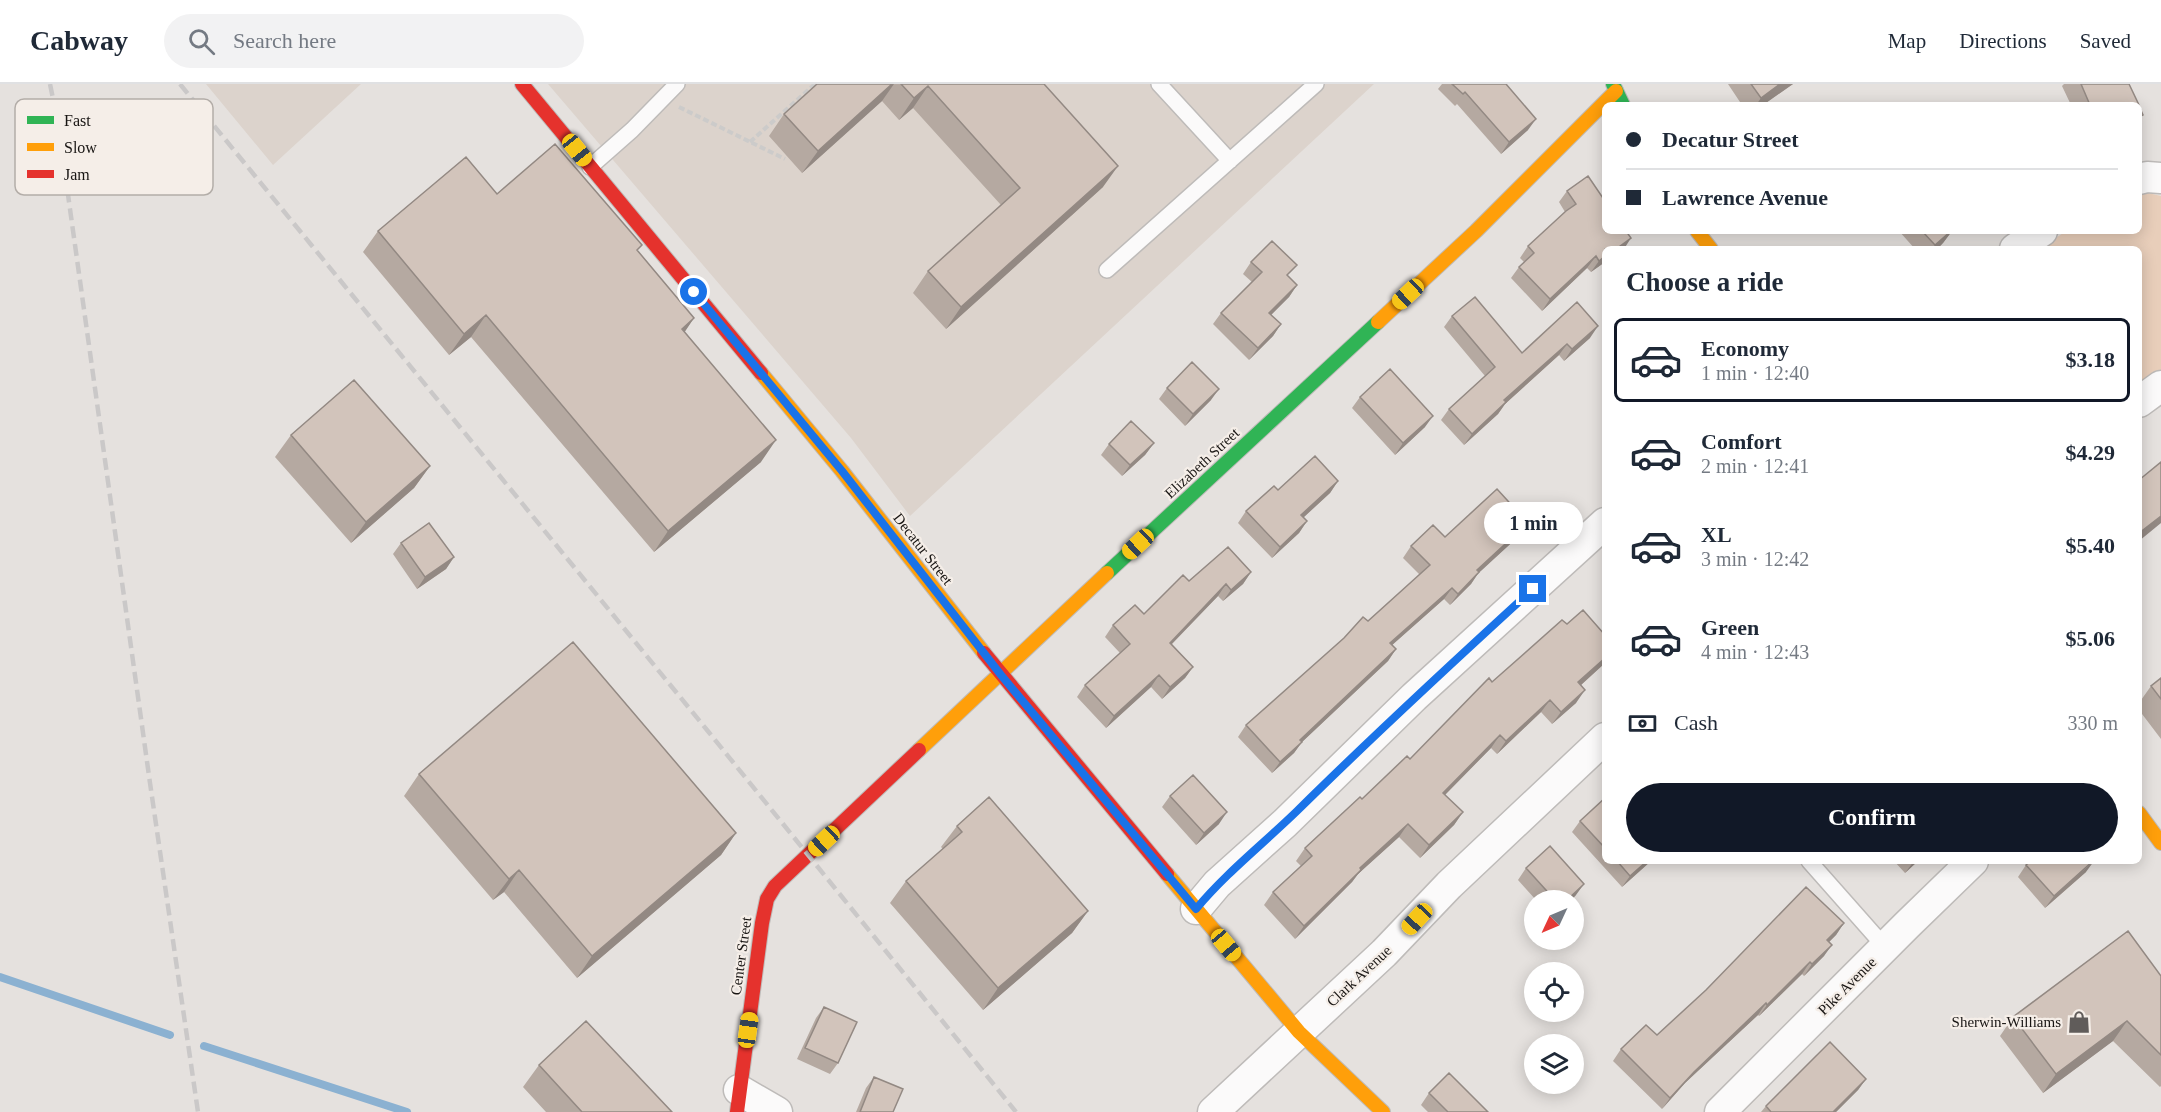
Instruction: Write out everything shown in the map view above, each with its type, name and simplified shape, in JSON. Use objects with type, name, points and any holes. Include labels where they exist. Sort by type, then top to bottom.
[{"type":"street","name":"Decatur Street","points":[[522,84],[842,471],[1001,675],[1299,1032],[1383,1112]]},
{"type":"street","name":"Elizabeth Street","points":[[1608,102],[1619,91]]},
{"type":"street","name":"Elizabeth Street","points":[[808,856],[1070,607],[1476,231],[1602,108]]},
{"type":"street","points":[[2142,178],[2161,178]]},
{"type":"street","points":[[1699,234],[1709,246]]},
{"type":"street","points":[[2020,246],[2038,234]]},
{"type":"street","points":[[2142,400],[2161,386]]},
{"type":"street","points":[[1196,909],[1217,884],[1285,823],[1414,697],[1602,526]]},
{"type":"street","name":"Clark Avenue","points":[[1213,1112],[1384,953],[1449,885],[1602,741]]},
{"type":"street","points":[[2142,817],[2161,843]]},
{"type":"street","name":"Center Street","points":[[738,1101],[767,899],[784,876],[808,856]]},
{"type":"street","name":"Pike Avenue","points":[[1720,1112],[1970,864]]},
{"type":"street","points":[[738,1101],[777,1112]]},
{"type":"lane","points":[[590,167],[632,130],[677,84]]},
{"type":"lane","points":[[1159,84],[1230,161]]},
{"type":"lane","points":[[1107,270],[1316,84]]},
{"type":"lane","points":[[1812,864],[1885,947]]},
{"type":"path","points":[[750,142],[815,84]]},
{"type":"path","points":[[663,99],[785,159]]},
{"type":"shaded area","points":[[206,84],[361,84],[273,165]]},
{"type":"shaded area","points":[[548,84],[1374,84],[910,516],[851,438]]},
{"type":"shaded area","points":[[2142,193],[2161,196],[2161,371],[2142,386],[2142,246],[2044,246],[2062,234],[2142,234]]},
{"type":"building","points":[[817,84],[892,84],[818,151],[784,114]]},
{"type":"building","points":[[901,84],[1044,84],[1118,166],[961,307],[928,271],[1020,188],[928,86],[914,98]]},
{"type":"building","points":[[1452,84],[1506,84],[1536,119],[1509,142],[1465,92],[1463,94]]},
{"type":"building","points":[[1751,84],[1780,84],[1761,98]]},
{"type":"building","points":[[2081,84],[2129,84],[2138,102],[2089,102]]},
{"type":"building","points":[[555,144],[642,245],[637,250],[694,318],[682,329],[776,440],[668,531],[486,315],[464,334],[378,231],[466,157],[497,194]]},
{"type":"building","points":[[1588,176],[1602,197],[1602,234],[1628,234],[1631,238],[1620,246],[1602,246],[1602,258],[1599,261],[1596,256],[1550,299],[1519,267],[1534,253],[1528,246],[1576,204],[1567,191]]},
{"type":"building","points":[[1925,234],[1948,234],[1935,245]]},
{"type":"building","points":[[1272,241],[1297,265],[1287,275],[1297,285],[1269,313],[1281,324],[1258,348],[1221,313],[1262,272],[1251,262]]},
{"type":"building","points":[[1475,297],[1522,353],[1577,302],[1598,326],[1572,349],[1567,344],[1504,400],[1506,402],[1472,434],[1449,409],[1495,367],[1452,316]]},
{"type":"building","points":[[1192,362],[1219,389],[1193,414],[1167,388]]},
{"type":"building","points":[[1390,369],[1433,416],[1403,443],[1360,397]]},
{"type":"building","points":[[354,380],[430,466],[366,522],[291,435]]},
{"type":"building","points":[[1131,421],[1154,443],[1130,465],[1109,444]]},
{"type":"building","points":[[1315,456],[1338,481],[1301,515],[1307,521],[1280,547],[1246,511],[1274,486],[1278,490]]},
{"type":"building","points":[[2161,462],[2161,516],[2142,531],[2142,478]]},
{"type":"building","points":[[1497,489],[1528,523],[1477,570],[1479,572],[1458,594],[1452,588],[1390,643],[1396,649],[1300,740],[1302,742],[1280,762],[1246,725],[1344,638],[1363,617],[1368,621],[1430,565],[1411,546],[1433,525],[1445,537]]},
{"type":"building","points":[[429,523],[454,557],[425,577],[401,543]]},
{"type":"building","points":[[1228,547],[1251,572],[1231,590],[1226,584],[1170,643],[1193,667],[1170,687],[1159,675],[1114,716],[1085,685],[1130,644],[1113,625],[1135,605],[1144,614],[1183,575],[1189,581]]},
{"type":"building","points":[[1583,610],[1602,632],[1602,661],[1578,682],[1585,690],[1561,712],[1550,700],[1506,741],[1500,735],[1443,793],[1463,812],[1429,845],[1408,824],[1360,868],[1361,870],[1304,926],[1273,892],[1312,856],[1305,848],[1407,756],[1410,759],[1489,678],[1492,682],[1562,620],[1567,624]]},
{"type":"building","points":[[573,642],[736,833],[592,956],[519,870],[509,879],[419,774]]},
{"type":"building","points":[[2161,678],[2161,699],[2151,686]]},
{"type":"building","points":[[1193,775],[1227,812],[1204,833],[1170,796]]},
{"type":"building","points":[[989,797],[1088,911],[998,988],[906,881],[962,832],[957,826]]},
{"type":"building","points":[[1602,801],[1602,845],[1580,821]]},
{"type":"building","points":[[1550,846],[1584,884],[1578,890],[1546,890],[1526,868]]},
{"type":"building","points":[[1620,864],[1644,864],[1630,876]]},
{"type":"building","points":[[2027,864],[2090,864],[2054,896]]},
{"type":"building","points":[[1806,887],[1844,923],[1827,940],[1832,945],[1812,964],[1810,962],[1767,1005],[1766,1003],[1670,1098],[1621,1049],[1646,1025],[1657,1035],[1706,990]]},
{"type":"building","name":"Sherwin-Williams","points":[[2128,931],[2161,976],[2161,1055],[2127,1021],[2056,1074],[2013,1017]]},
{"type":"building","points":[[824,1007],[857,1022],[838,1063],[805,1048]]},
{"type":"building","points":[[586,1021],[672,1112],[582,1112],[539,1065]]},
{"type":"building","points":[[1830,1042],[1866,1079],[1833,1112],[1771,1112],[1766,1106]]},
{"type":"building","points":[[1449,1073],[1488,1112],[1448,1112],[1429,1093]]},
{"type":"building","points":[[874,1077],[903,1089],[893,1112],[860,1112]]},
{"type":"waterway","points":[[0,977],[170,1035]]},
{"type":"waterway","points":[[204,1046],[407,1112]]},
{"type":"railway","points":[[50,84],[53,99]]},
{"type":"railway","points":[[180,84],[192,99]]},
{"type":"railway","points":[[213,124],[1016,1112]]},
{"type":"railway","points":[[68,195],[198,1112]]},
{"type":"traffic: fast","points":[[1613,84],[1622,102]]},
{"type":"traffic: fast","points":[[1107,573],[1378,322]]},
{"type":"traffic: slow","points":[[1605,102],[1616,91]]},
{"type":"traffic: slow","points":[[1378,322],[1476,231],[1602,105]]},
{"type":"traffic: slow","points":[[1699,234],[1709,246]]},
{"type":"traffic: slow","points":[[761,373],[842,471],[984,653]]},
{"type":"traffic: slow","points":[[919,750],[1107,573]]},
{"type":"traffic: slow","points":[[2142,817],[2161,843]]},
{"type":"traffic: slow","points":[[1167,874],[1299,1032],[1383,1112]]},
{"type":"traffic: jam","points":[[522,84],[761,373]]},
{"type":"traffic: jam","points":[[984,653],[1167,874]]},
{"type":"traffic: jam","points":[[737,1112],[767,899],[775,886],[919,750]]},
{"type":"place","name":"Sherwin-Williams","points":[[2079,1022]]},
{"type":"route","points":[[694,292],[842,471],[1001,675],[1196,909],[1217,884],[1285,823],[1414,697],[1533,589]]}]
